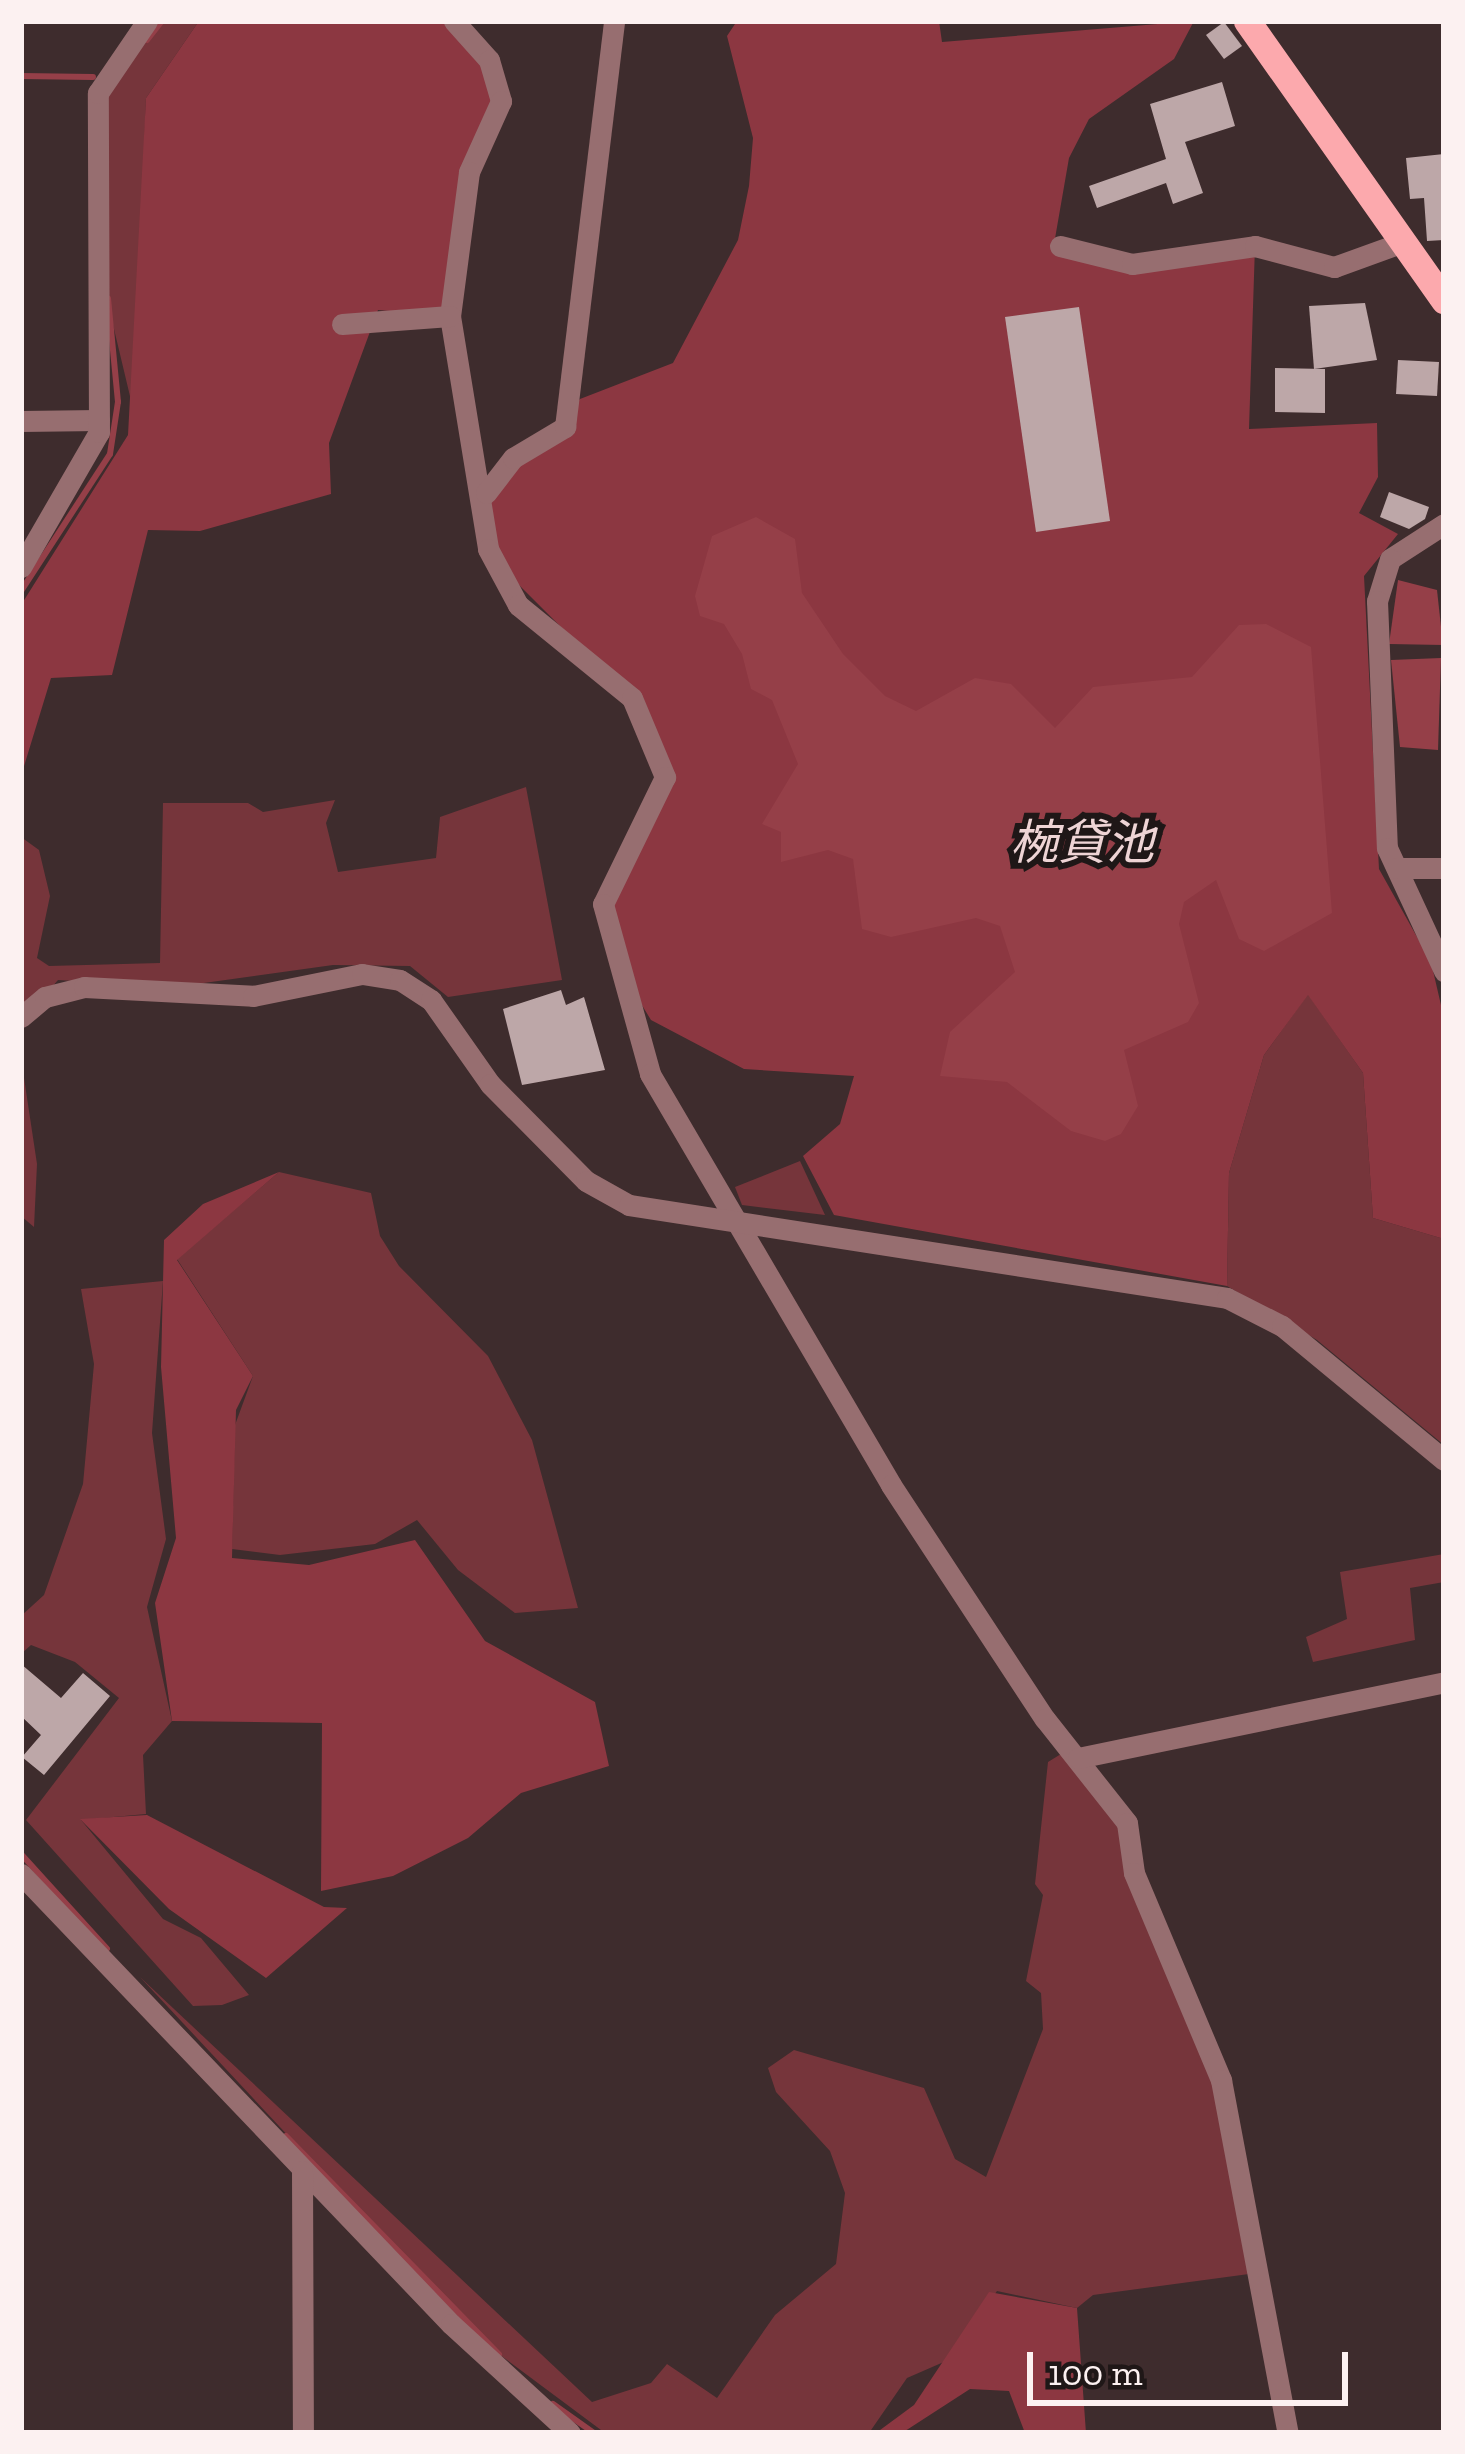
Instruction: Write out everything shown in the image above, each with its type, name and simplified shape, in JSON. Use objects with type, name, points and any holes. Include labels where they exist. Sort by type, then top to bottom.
[{"type":"main road","points":[[1247,21],[1398,244],[1444,300]]},
{"type":"street","points":[[21,567],[92,458],[99,420],[98,94],[147,21]]},
{"type":"street","points":[[454,21],[489,60],[501,101],[469,172],[450,316],[486,493],[488,549],[518,605],[632,698],[660,751],[665,777],[651,818],[603,904],[606,942],[650,1073],[744,1223],[891,1485],[1127,1822],[1134,1873],[1222,2080],[1288,2433]]},
{"type":"street","points":[[486,493],[513,458],[565,428],[614,21]]},
{"type":"street","points":[[1060,246],[1132,264],[1256,245],[1334,267],[1398,244]]},
{"type":"street","points":[[342,324],[450,316]]},
{"type":"street","points":[[21,421],[99,420]]},
{"type":"street","points":[[1444,524],[1390,559],[1377,601],[1387,848],[1444,970]]},
{"type":"street","points":[[1396,868],[1444,868]]},
{"type":"street","points":[[21,1017],[45,997],[84,988],[253,996],[362,974],[400,980],[431,1000],[490,1084],[586,1181],[629,1205],[1227,1298],[1282,1325],[1444,1460]]},
{"type":"street","points":[[1078,1758],[1444,1682]]},
{"type":"street","points":[[21,1874],[302,2171],[570,2433]]},
{"type":"street","points":[[302,2171],[303,2433]]},
{"type":"shaded area","points":[[147,21],[199,21],[146,98],[134,413],[109,308],[103,85]]},
{"type":"shaded area","points":[[199,21],[454,21],[489,60],[499,106],[463,180],[450,316],[378,310],[329,443],[331,494],[200,531],[148,530],[112,675],[51,678],[21,776],[21,605],[128,435],[146,98]]},
{"type":"shaded area","points":[[737,21],[939,21],[942,42],[1194,21],[1174,59],[1089,119],[1069,158],[1053,250],[1132,264],[1255,246],[1249,429],[1377,423],[1378,477],[1359,513],[1398,534],[1364,576],[1379,869],[1431,962],[1444,1018],[1444,1239],[1373,1218],[1363,1073],[1308,995],[1264,1055],[1229,1173],[1227,1286],[834,1215],[803,1156],[840,1124],[854,1076],[744,1069],[651,1020],[610,953],[613,897],[665,777],[632,698],[493,559],[486,493],[580,399],[673,363],[738,240],[749,186],[753,138],[727,36]]},
{"type":"shaded area","points":[[526,787],[562,980],[448,997],[410,966],[333,965],[175,987],[58,980],[21,1023],[21,837],[39,850],[50,896],[37,958],[49,966],[160,963],[163,803],[248,803],[263,812],[335,800],[326,823],[338,872],[436,858],[440,817]]},
{"type":"shaded area","points":[[1308,994],[1363,1073],[1373,1218],[1444,1239],[1444,1445],[1317,1340],[1227,1286],[1229,1173],[1264,1055]]},
{"type":"shaded area","points":[[21,1058],[37,1164],[34,1227],[21,1216]]},
{"type":"shaded area","points":[[800,1161],[825,1215],[742,1205],[735,1187]]},
{"type":"shaded area","points":[[279,1172],[371,1193],[380,1236],[399,1266],[488,1356],[532,1440],[578,1608],[515,1613],[458,1570],[417,1520],[375,1544],[280,1555],[232,1549],[235,1425],[253,1376],[177,1259]]},
{"type":"shaded area","points":[[279,1172],[177,1260],[253,1376],[236,1410],[232,1558],[309,1565],[415,1540],[485,1641],[595,1702],[609,1766],[521,1793],[468,1838],[393,1876],[321,1891],[322,1723],[172,1721],[155,1603],[176,1538],[161,1367],[164,1240],[203,1204]]},
{"type":"shaded area","points":[[163,1281],[152,1433],[166,1539],[147,1607],[172,1721],[143,1755],[146,1814],[81,1820],[163,1919],[201,1938],[249,1995],[222,2005],[193,2006],[26,1820],[119,1698],[75,1662],[31,1645],[21,1654],[21,1616],[44,1595],[83,1484],[94,1364],[81,1289]]},
{"type":"shaded area","points":[[1444,1554],[1444,1582],[1410,1588],[1415,1640],[1313,1662],[1306,1637],[1347,1619],[1340,1572]]},
{"type":"shaded area","points":[[1061,1754],[1110,1798],[1223,2104],[1249,2274],[1093,2295],[1077,2308],[997,2291],[946,2361],[907,2378],[869,2433],[605,2433],[476,2337],[140,1977],[592,2402],[651,2383],[667,2364],[717,2398],[775,2315],[836,2264],[845,2193],[830,2151],[776,2092],[768,2068],[794,2050],[924,2088],[955,2159],[986,2177],[1043,2029],[1041,1993],[1026,1981],[1043,1895],[1035,1884],[1048,1762]]},
{"type":"shaded area","points":[[147,1815],[324,1907],[347,1908],[266,1978],[169,1909],[80,1819]]},
{"type":"shaded area","points":[[989,2292],[1077,2308],[1086,2433],[1025,2433],[1009,2391],[970,2389],[902,2433],[876,2433],[914,2405]]},
{"type":"water","name":"椀貸池","points":[[756,517],[795,539],[802,593],[843,654],[885,696],[916,711],[975,678],[1011,684],[1055,728],[1093,687],[1192,677],[1239,625],[1266,624],[1311,647],[1332,913],[1264,951],[1239,939],[1216,880],[1184,902],[1179,924],[1199,1003],[1188,1022],[1124,1050],[1138,1106],[1121,1134],[1105,1141],[1071,1131],[1007,1082],[940,1076],[950,1032],[1015,972],[1000,926],[976,918],[891,937],[862,929],[853,859],[828,850],[781,862],[781,832],[762,824],[798,764],[772,700],[751,689],[742,654],[724,624],[700,616],[695,596],[712,536]]},
{"type":"water","points":[[1398,580],[1437,590],[1443,645],[1389,644]]},
{"type":"water","points":[[1441,658],[1438,750],[1400,747],[1391,660]]},
{"type":"building","points":[[1224,22],[1242,46],[1224,59],[1206,35]]},
{"type":"building","points":[[1222,82],[1235,126],[1185,142],[1203,193],[1173,204],[1166,183],[1097,208],[1089,186],[1166,159],[1150,104]]},
{"type":"building","points":[[1444,154],[1444,240],[1427,241],[1424,198],[1410,199],[1406,158]]},
{"type":"building","points":[[1365,303],[1377,360],[1314,369],[1309,306]]},
{"type":"building","points":[[1079,307],[1110,521],[1036,532],[1005,317]]},
{"type":"building","points":[[1398,360],[1439,362],[1437,396],[1396,394]]},
{"type":"building","points":[[1275,368],[1325,369],[1325,413],[1275,412]]},
{"type":"building","points":[[1389,492],[1429,507],[1425,519],[1409,529],[1380,517]]},
{"type":"building","points":[[561,990],[566,1005],[584,997],[605,1070],[522,1085],[503,1009]]},
{"type":"building","points":[[21,1664],[61,1698],[83,1673],[110,1696],[44,1775],[22,1757],[41,1735],[21,1716]]},
{"type":"waterway","points":[[147,40],[162,21]]},
{"type":"waterway","points":[[21,76],[93,77]]},
{"type":"waterway","points":[[21,591],[110,454],[118,402],[108,298]]},
{"type":"waterway","points":[[21,1854],[107,1949]]},
{"type":"waterway","points":[[286,2136],[499,2354]]},
{"type":"waterway","points":[[553,2404],[594,2433]]}]
